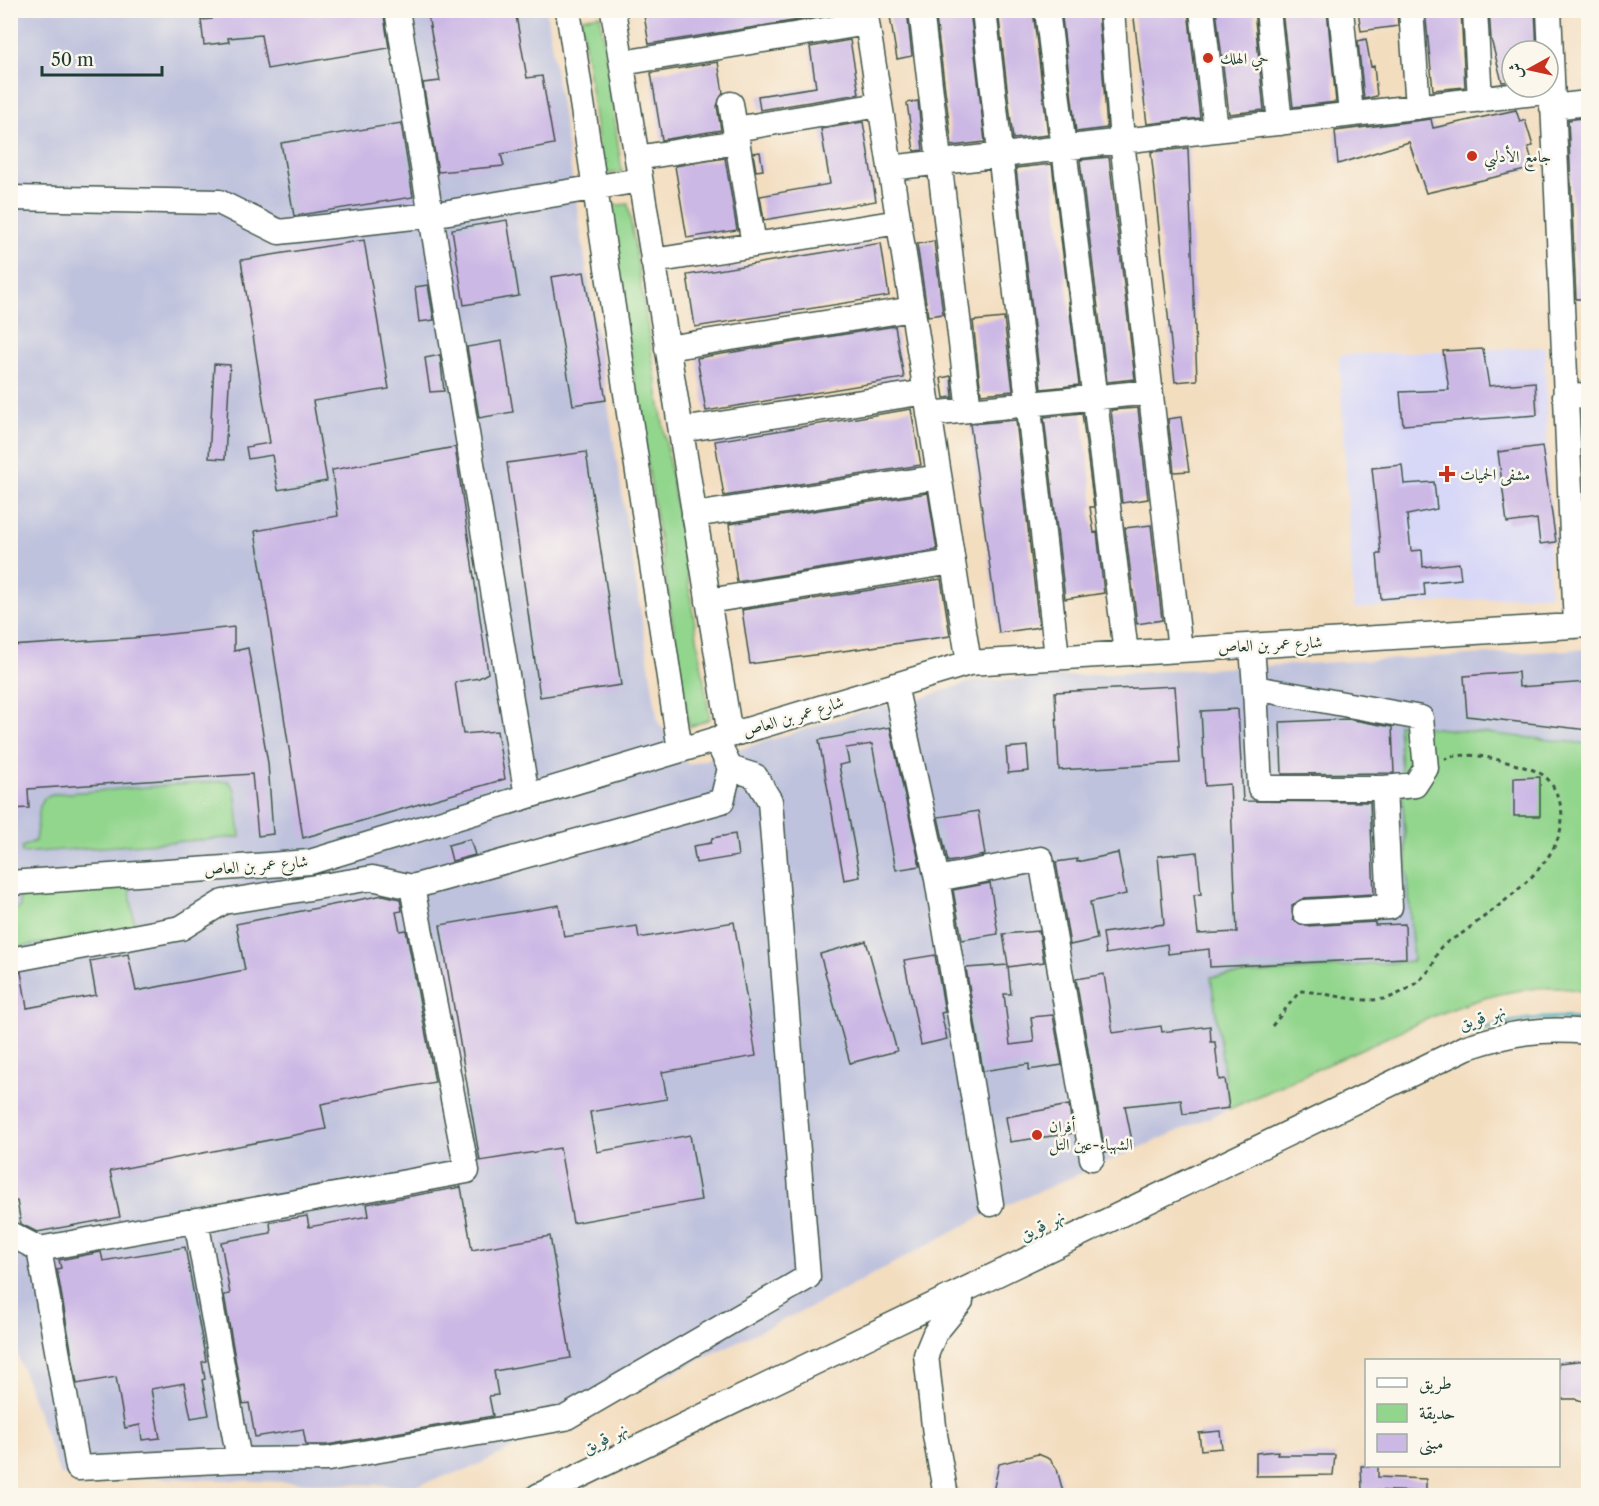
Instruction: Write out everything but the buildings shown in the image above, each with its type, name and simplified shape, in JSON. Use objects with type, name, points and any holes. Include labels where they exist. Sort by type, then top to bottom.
[{"type":"street","points":[[397,10],[527,796]]},
{"type":"street","points":[[568,10],[680,750]]},
{"type":"street","points":[[10,960],[181,928],[223,902],[372,878],[412,887],[722,801],[730,768],[723,737],[708,601],[613,10]]},
{"type":"street","points":[[921,10],[969,410]]},
{"type":"street","points":[[984,10],[998,155],[1058,657]]},
{"type":"street","points":[[1047,10],[1126,653]]},
{"type":"street","points":[[1112,10],[1122,141],[1180,650]]},
{"type":"street","points":[[1202,10],[1216,130]]},
{"type":"street","points":[[1268,10],[1280,123]]},
{"type":"street","points":[[1341,10],[1351,114]]},
{"type":"street","points":[[1411,10],[1418,107]]},
{"type":"street","points":[[1475,10],[1480,100]]},
{"type":"street","points":[[1549,10],[1550,39]]},
{"type":"street","points":[[622,63],[866,17],[969,663]]},
{"type":"street","points":[[890,168],[1480,100],[1552,99],[1588,103]]},
{"type":"street","points":[[1552,99],[1577,396],[1582,626]]},
{"type":"street","points":[[731,104],[754,245]]},
{"type":"street","points":[[10,198],[219,202],[279,232],[431,215],[595,189],[639,169],[736,136],[880,105]]},
{"type":"street","points":[[653,261],[899,222]]},
{"type":"street","points":[[667,348],[913,309]]},
{"type":"street","points":[[681,430],[927,403],[969,410],[1150,392]]},
{"type":"street","points":[[694,515],[939,477]]},
{"type":"street","points":[[708,601],[953,562]]},
{"type":"street","name":"شارع عمر بن العاص","points":[[10,883],[310,862],[969,663],[1582,626]]},
{"type":"street","points":[[1252,646],[1260,788],[1384,788],[1415,785],[1426,768],[1421,718],[1255,688]]},
{"type":"street","points":[[895,685],[937,879],[991,1204]]},
{"type":"street","points":[[39,1248],[78,1468],[239,1460],[328,1459],[565,1418],[808,1277],[770,801],[755,776],[730,768]]},
{"type":"street","points":[[1305,912],[1390,907],[1384,788]]},
{"type":"street","points":[[937,879],[1041,859],[1092,1158]]},
{"type":"street","points":[[10,1234],[39,1248],[467,1171],[412,887]]},
{"type":"street","points":[[537,1496],[1467,1047],[1511,1033],[1550,1028],[1588,1032]]},
{"type":"street","points":[[196,1220],[239,1460]]},
{"type":"street","points":[[946,1496],[935,1435],[926,1355],[934,1333],[961,1301],[960,1293]]},
{"type":"path","points":[[1272,1026],[1300,991],[1324,992],[1356,1000],[1389,998],[1414,986],[1432,967],[1440,948],[1522,885],[1547,860],[1560,838],[1562,807],[1552,781],[1536,770],[1481,756],[1452,756],[1426,768]]},
{"type":"shaded area","points":[[11,11],[546,11],[658,722],[688,765],[884,705],[901,716],[909,702],[974,681],[1588,649],[1588,744],[1399,725],[1413,961],[1211,977],[1229,1109],[982,1216],[819,1303],[471,1468],[414,1486],[60,1475],[11,1337]]},
{"type":"shaded area","name":"مشفى الحميات","points":[[1545,347],[1550,594],[1354,609],[1339,355]]},
{"type":"green space","points":[[600,15],[622,172],[603,174],[581,18]]},
{"type":"green space","points":[[628,204],[710,719],[689,727],[607,206]]},
{"type":"green space","points":[[1398,724],[1588,744],[1588,993],[1560,988],[1532,989],[1473,1002],[1415,1024],[1229,1109],[1211,977],[1413,961]]},
{"type":"green space","points":[[228,781],[235,790],[240,837],[22,853],[22,847],[35,841],[40,806],[44,798],[55,794]]},
{"type":"green space","points":[[129,883],[135,930],[11,948],[10,910],[20,908],[19,895]]},
{"type":"waterway","name":"نهر قويق","points":[[1471,1033],[1501,1024],[1529,1020],[1588,1019]]},
{"type":"waterway","name":"نهر قويق","points":[[517,1496],[532,1488]]},
{"type":"place","name":"حي الهلك","points":[[1208,58]]},
{"type":"place","name":"جامع الأدلبي","points":[[1472,156]]},
{"type":"place","name":"مشفى الحميات","points":[[1447,474]]},
{"type":"place","name":"أفران الشهباء-عين التل","points":[[1037,1135]]}]
